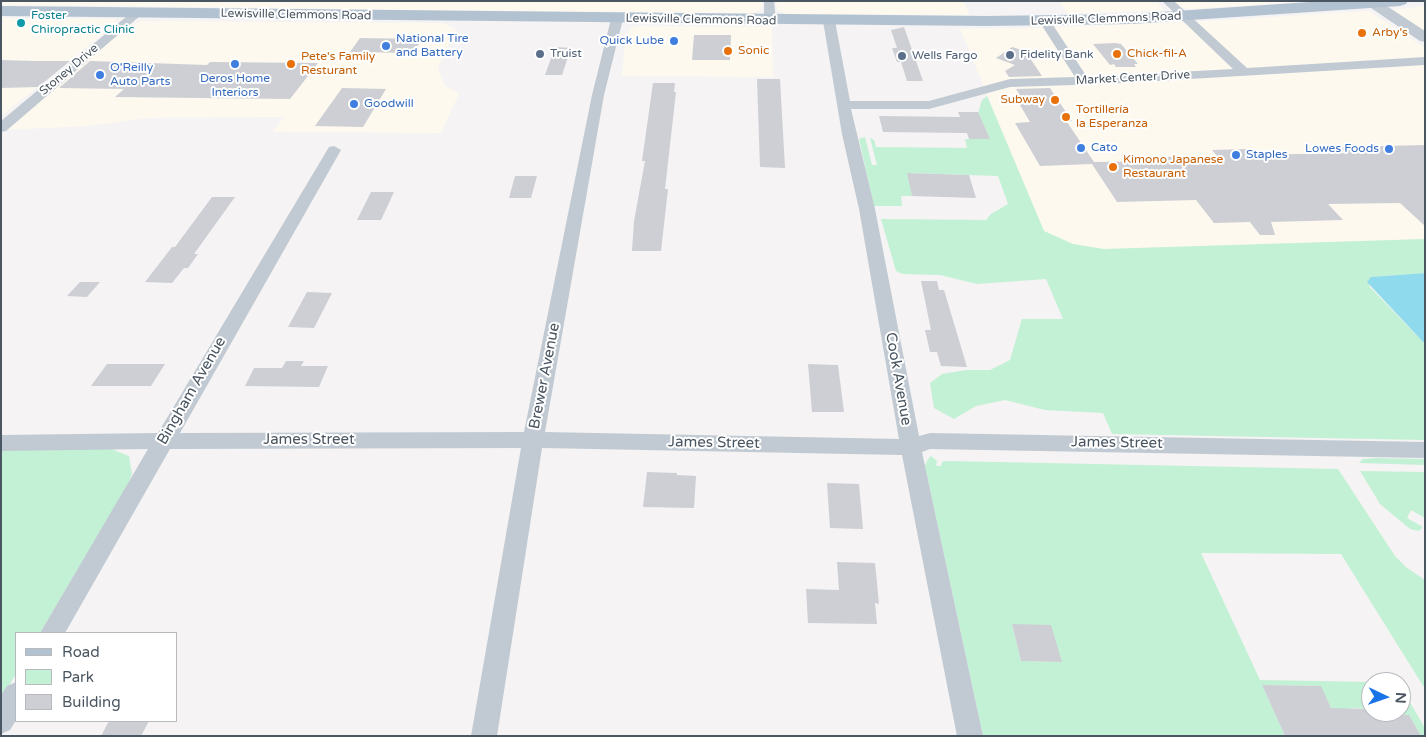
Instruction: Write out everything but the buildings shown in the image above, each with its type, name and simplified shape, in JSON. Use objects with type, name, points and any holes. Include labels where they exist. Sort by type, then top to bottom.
[{"type":"main road","name":"Lewisville Clemmons Road","points":[[1,11],[617,19],[1044,21],[1182,17],[1400,1]]},
{"type":"street","points":[[769,1],[770,20]]},
{"type":"street","points":[[1167,1],[1182,17],[1244,72]]},
{"type":"street","points":[[1372,2],[1425,38]]},
{"type":"street","name":"Stoney Drive","points":[[1,128],[137,13]]},
{"type":"street","name":"Brewer Avenue","points":[[484,736],[533,440],[598,95],[617,19]]},
{"type":"street","name":"Cook Avenue","points":[[829,21],[844,105],[867,209],[911,447],[970,736]]},
{"type":"street","points":[[1044,21],[1084,81]]},
{"type":"street","name":"Market Center Drive","points":[[844,105],[929,105],[999,85],[1425,61]]},
{"type":"street","name":"Bingham Avenue","points":[[53,632],[334,150]]},
{"type":"street","name":"James Street","points":[[1,443],[533,440],[911,447],[930,441],[1425,450]]},
{"type":"street","points":[[1,721],[15,697]]},
{"type":"shaded area","points":[[1,1],[763,1],[763,5],[760,10],[751,14],[1,5]]},
{"type":"shaded area","points":[[776,1],[963,1],[970,15],[787,14],[777,10]]},
{"type":"shaded area","points":[[1059,1],[1157,1],[1164,10],[1067,14]]},
{"type":"shaded area","points":[[1170,1],[1313,1],[1190,9],[1179,7]]},
{"type":"shaded area","points":[[1425,6],[1425,32],[1391,10]]},
{"type":"shaded area","points":[[1369,11],[1425,48],[1425,239],[1104,249],[1073,244],[1044,231],[960,29],[1206,21]]},
{"type":"shaded area","points":[[1,18],[113,19],[118,22],[1,116]]},
{"type":"shaded area","points":[[141,21],[442,23],[456,29],[438,67],[444,85],[459,94],[441,133],[273,132],[284,117],[149,118],[88,126],[4,130],[129,26]]},
{"type":"shaded area","points":[[638,26],[772,27],[773,77],[622,76],[626,33],[631,28]]},
{"type":"green space","points":[[987,96],[1044,231],[1073,244],[1104,249],[1425,239],[1425,273],[1371,277],[1369,286],[1425,344],[1425,440],[1112,434],[1103,413],[1045,410],[1005,400],[976,406],[954,419],[934,408],[930,383],[942,374],[966,370],[990,370],[1010,360],[1022,319],[1063,319],[1046,279],[977,284],[940,275],[903,274],[896,271],[881,219],[986,220],[991,214],[1008,204],[998,176],[908,173],[912,196],[901,196],[902,206],[874,206],[859,139],[865,137],[872,165],[877,165],[870,138],[874,140],[876,147],[967,148],[965,139],[990,139],[978,113],[982,100]]},
{"type":"green space","points":[[1,449],[111,449],[129,456],[132,474],[128,484],[41,632],[15,632],[15,676],[1,699]]},
{"type":"green space","points":[[931,456],[937,461],[936,466],[941,466],[942,462],[947,461],[1338,469],[1395,556],[1406,567],[1425,580],[1425,689],[1341,554],[1201,553],[1260,680],[1361,682],[1361,709],[1349,708],[1345,736],[1320,686],[1262,685],[1285,736],[983,736],[925,466]],"holes":[[[1012,624],[1061,662],[1021,661]]]},
{"type":"green space","points":[[1363,459],[1425,459],[1425,465],[1359,463]]},
{"type":"green space","points":[[1360,471],[1425,472],[1425,518],[1411,510],[1407,518],[1423,527],[1419,531],[1410,529],[1380,504]]},
{"type":"green space","points":[[1411,704],[1425,728],[1425,736],[1421,736],[1411,718]]},
{"type":"water","points":[[1425,273],[1425,344],[1367,282],[1371,277]]},
{"type":"place","name":"Foster Chiropractic Clinic","points":[[21,23]]},
{"type":"place","name":"Arby's","points":[[1362,33]]},
{"type":"place","name":"Quick Lube","points":[[674,41]]},
{"type":"place","name":"National Tire and Battery","points":[[386,46]]},
{"type":"place","name":"Sonic","points":[[728,51]]},
{"type":"place","name":"Truist","points":[[540,54]]},
{"type":"place","name":"Chick-fil-A","points":[[1117,54]]},
{"type":"place","name":"Fidelity Bank","points":[[1010,55]]},
{"type":"place","name":"Wells Fargo","points":[[902,56]]},
{"type":"place","name":"Deros Home Interiors","points":[[235,64]]},
{"type":"place","name":"Pete's Family Resturant","points":[[291,64]]},
{"type":"place","name":"O'Reilly Auto Parts","points":[[100,75]]},
{"type":"place","name":"Subway","points":[[1055,100]]},
{"type":"place","name":"Goodwill","points":[[354,104]]},
{"type":"place","name":"Tortillería la Esperanza","points":[[1066,117]]},
{"type":"place","name":"Cato","points":[[1081,148]]},
{"type":"place","name":"Lowes Foods","points":[[1389,149]]},
{"type":"place","name":"Staples","points":[[1236,155]]},
{"type":"place","name":"Kimono Japanese Restaurant","points":[[1113,167]]}]
